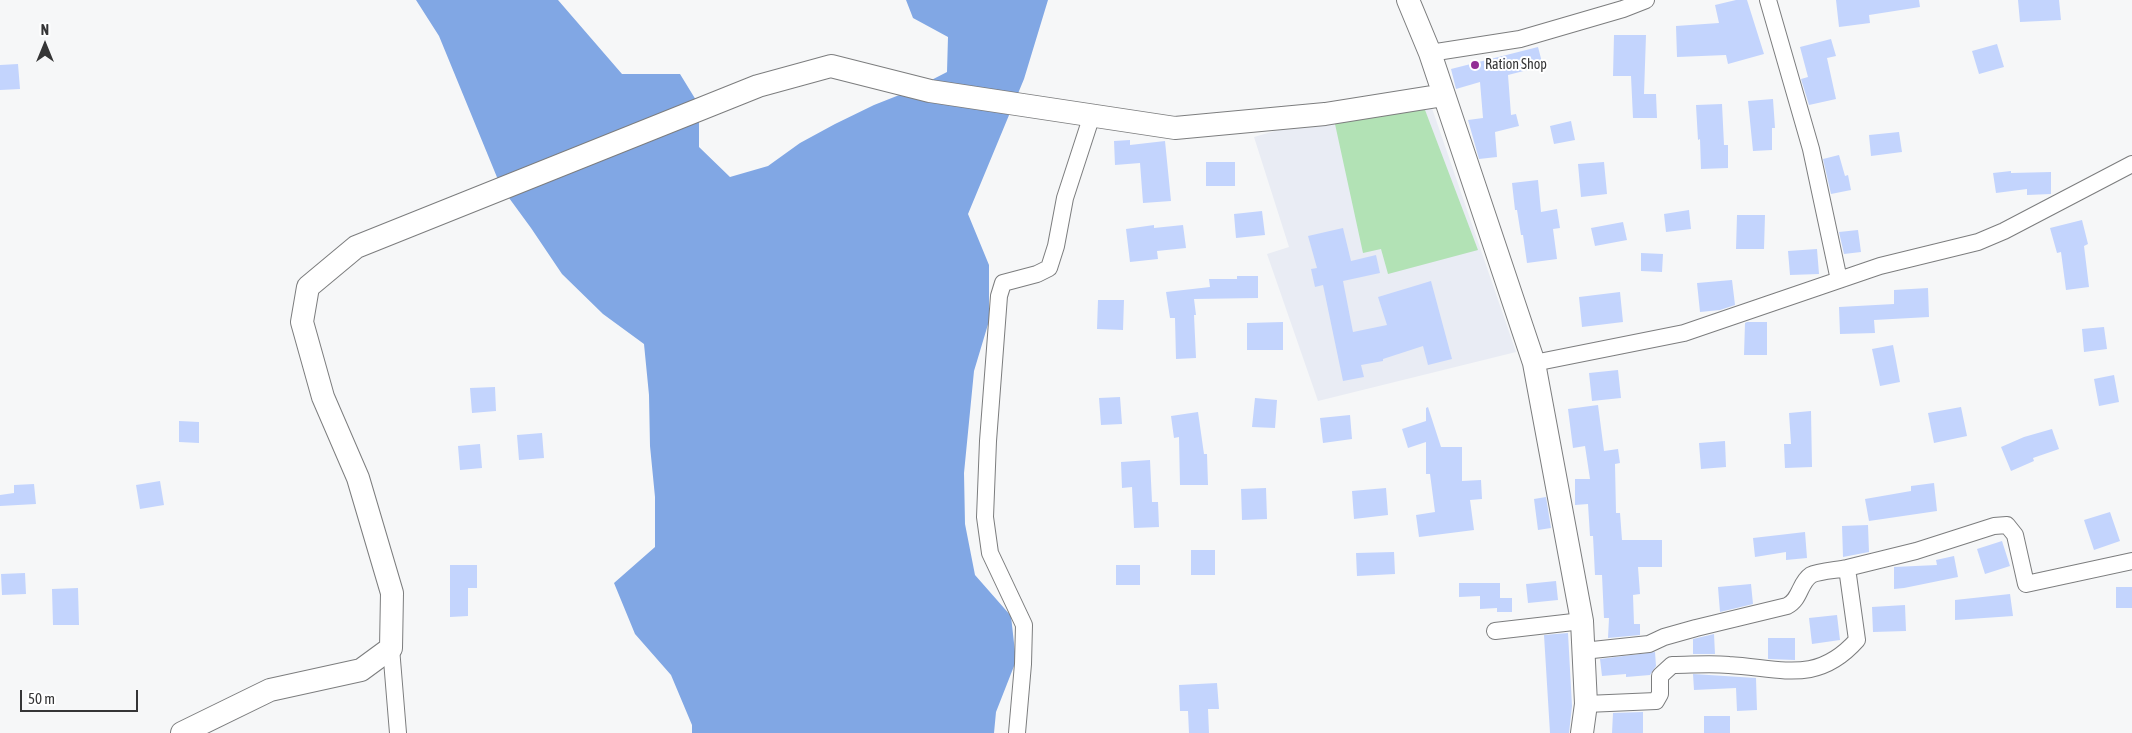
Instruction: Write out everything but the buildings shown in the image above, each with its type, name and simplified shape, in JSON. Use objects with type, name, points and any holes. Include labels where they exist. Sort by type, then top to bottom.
[{"type":"main road","points":[[1408,0],[1430,54],[1534,363],[1582,621],[1586,704],[1582,733]]},
{"type":"main road","points":[[182,733],[270,690],[361,670],[391,648],[392,592],[358,478],[323,397],[302,322],[308,287],[356,248],[758,86],[831,66],[930,91],[1175,128],[1325,114],[1444,95]]},
{"type":"street","points":[[1430,54],[1520,40],[1623,9],[1646,0]]},
{"type":"street","points":[[1768,0],[1811,149],[1839,280]]},
{"type":"street","points":[[1017,733],[1023,664],[1024,625],[990,554],[984,517],[999,296],[1003,283],[1037,274],[1049,268],[1056,246],[1065,198],[1092,115]]},
{"type":"street","points":[[1534,363],[1684,333],[1880,266],[1978,242],[2004,231],[2132,164]]},
{"type":"street","points":[[1584,651],[1649,644],[1664,637],[1696,628],[1787,606],[1795,602],[1802,587],[1811,575],[1916,551],[1994,526],[2007,525],[2015,535],[2026,584],[2132,561]]},
{"type":"street","points":[[1586,704],[1656,701],[1660,694],[1660,676],[1672,665],[1730,665],[1793,671],[1826,666],[1844,655],[1857,640],[1847,568]]},
{"type":"street","points":[[1495,631],[1582,621]]},
{"type":"street","points":[[391,648],[398,733]]},
{"type":"shaded area","points":[[1425,88],[1516,352],[1318,401],[1267,254],[1289,247],[1254,137]]},
{"type":"green space","points":[[1422,102],[1478,250],[1388,274],[1381,249],[1363,253],[1335,124]]},
{"type":"water","points":[[416,0],[558,0],[622,74],[680,74],[699,105],[699,147],[730,177],[768,166],[800,143],[835,124],[874,105],[912,90],[947,72],[948,37],[913,18],[906,0],[1048,0],[1024,79],[968,214],[989,265],[989,321],[974,371],[964,473],[965,524],[975,575],[1011,616],[1016,661],[996,712],[994,733],[692,733],[692,725],[671,675],[635,634],[614,583],[655,547],[655,497],[644,344],[603,314],[562,274],[501,187],[439,36]]},
{"type":"place","name":"Ration Shop","points":[[1475,65]]}]
